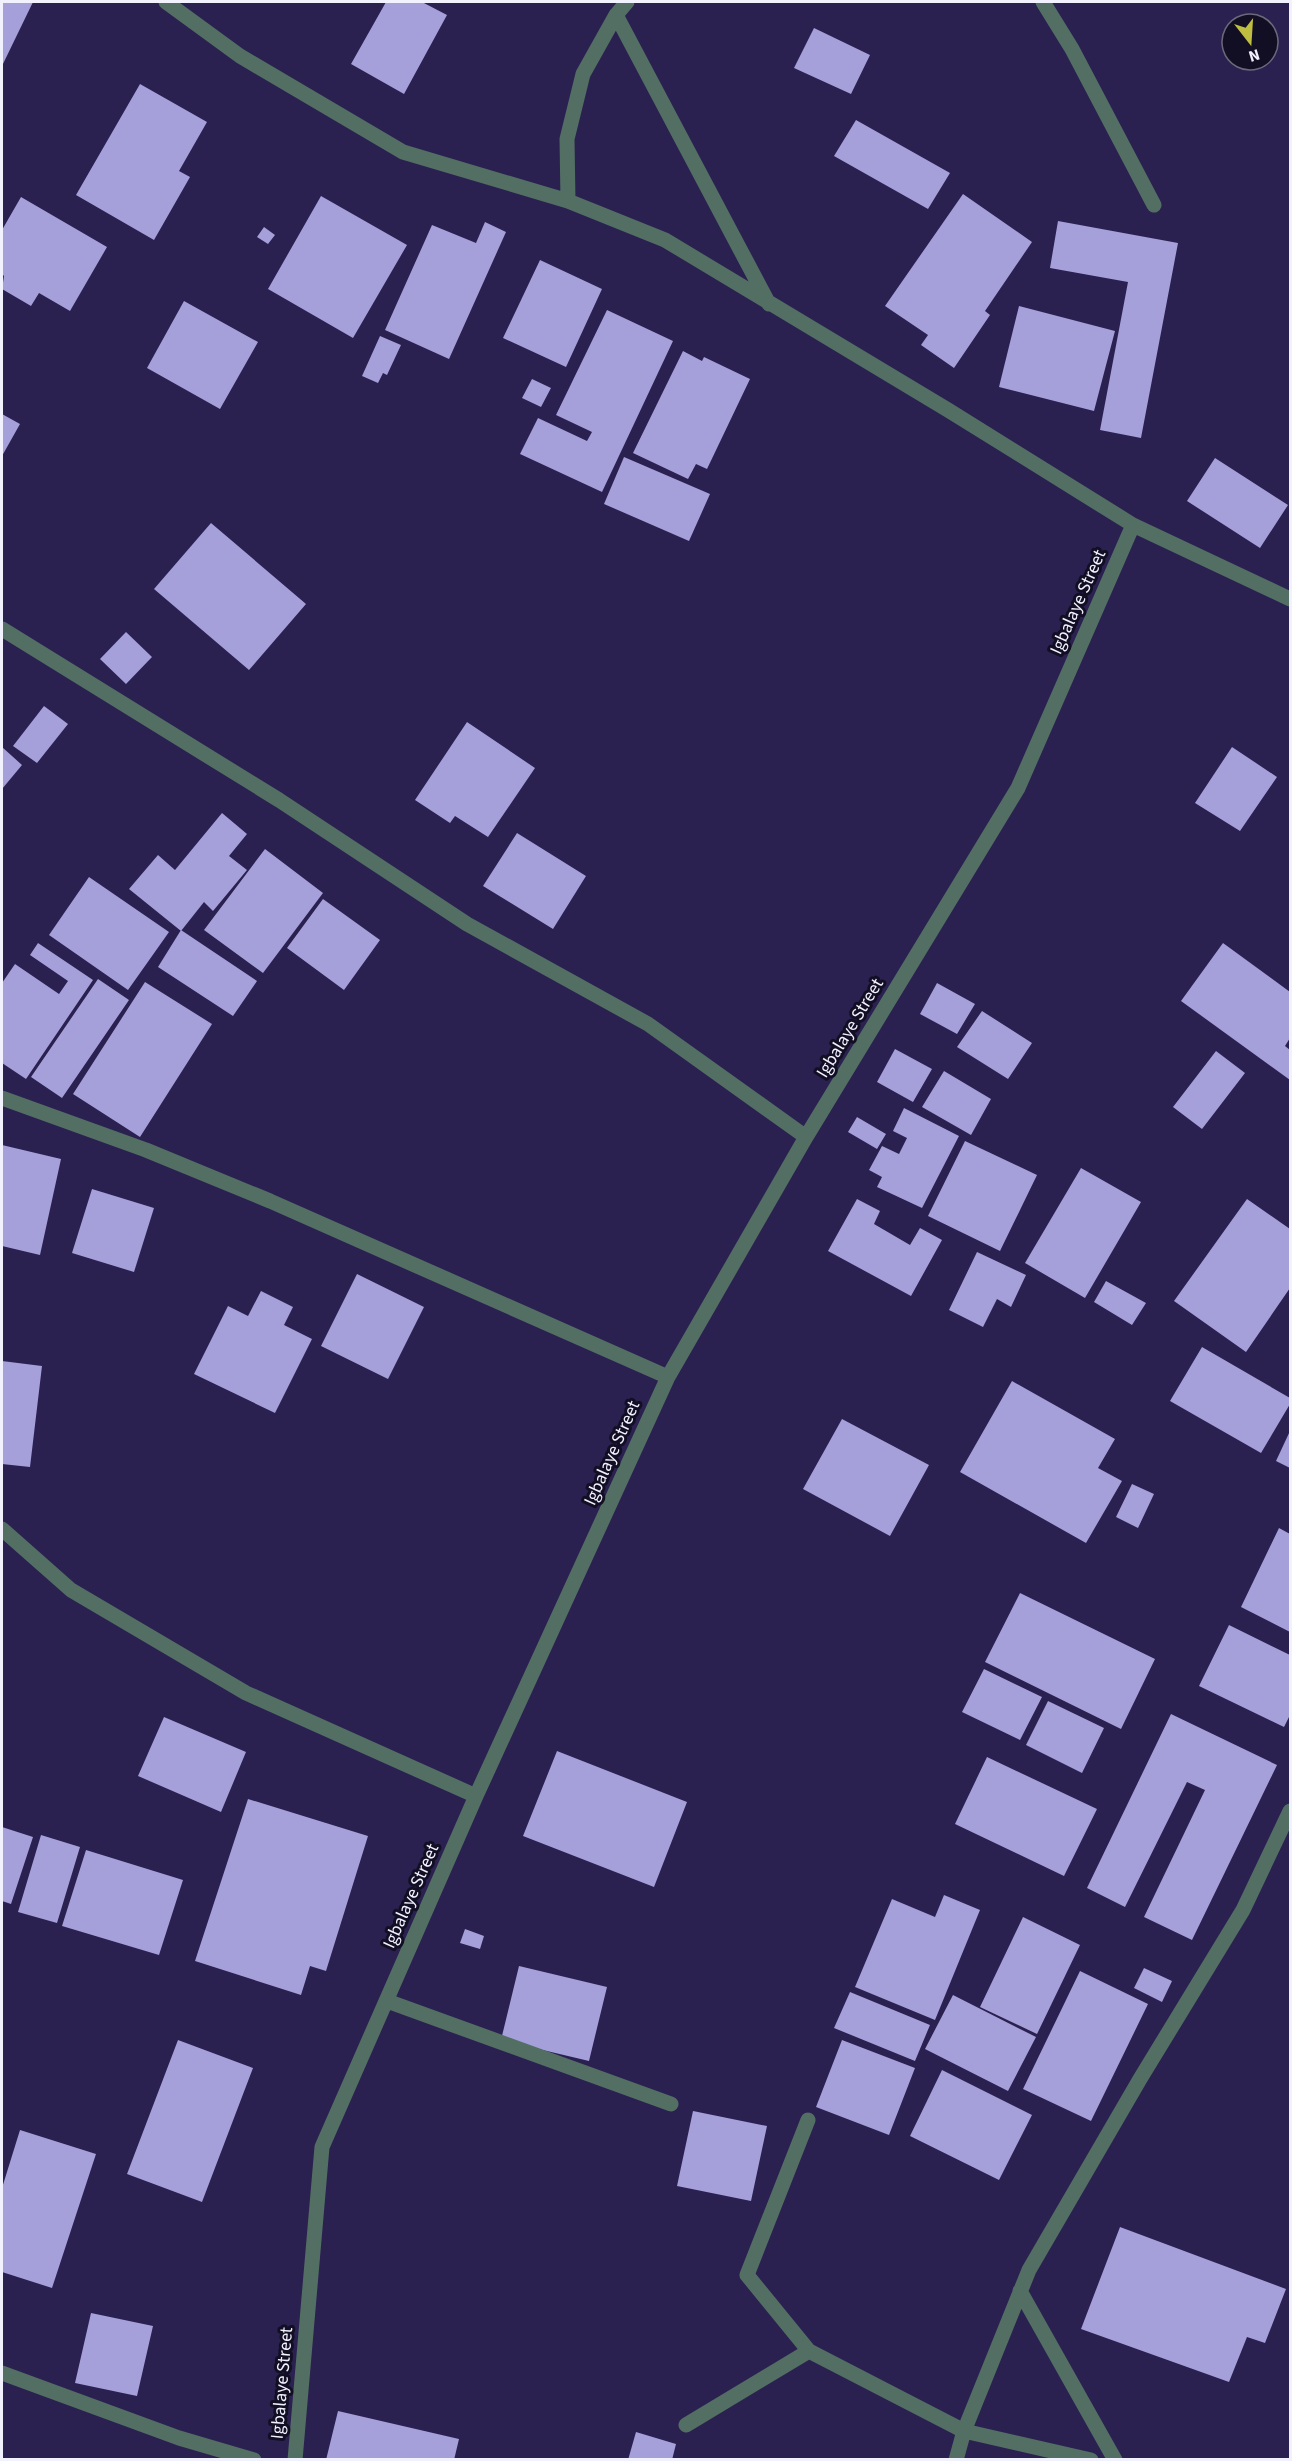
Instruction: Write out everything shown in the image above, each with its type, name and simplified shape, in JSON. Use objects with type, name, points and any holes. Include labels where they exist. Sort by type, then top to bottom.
[{"type":"street","points":[[166,2],[240,56],[403,152],[568,201],[665,240],[948,410],[1133,525],[1290,599]]},
{"type":"street","points":[[568,201],[567,139],[583,74],[616,15],[627,2]]},
{"type":"street","points":[[1043,2],[1072,49],[1154,205]]},
{"type":"street","points":[[616,15],[770,304]]},
{"type":"street","name":"Igbalaye Street","points":[[295,2460],[322,2147],[476,1796],[668,1377],[806,1137],[1017,788],[1133,525]]},
{"type":"street","points":[[2,629],[279,800],[466,924],[648,1024],[806,1137]]},
{"type":"street","points":[[2,1098],[146,1150],[270,1201],[668,1377]]},
{"type":"street","points":[[2,1529],[71,1590],[246,1693],[476,1796]]},
{"type":"street","points":[[956,2460],[964,2431],[1029,2270],[1140,2079],[1243,1910],[1290,1811]]},
{"type":"street","points":[[387,2001],[671,2104]]},
{"type":"street","points":[[808,2120],[747,2275],[809,2351],[964,2431],[1091,2460]]},
{"type":"street","points":[[1020,2291],[1115,2460]]},
{"type":"street","points":[[686,2425],[809,2351]]},
{"type":"street","points":[[2,2373],[179,2438],[254,2460]]},
{"type":"building","points":[[2,2],[33,2],[2,66]]},
{"type":"building","points":[[386,2],[422,2],[447,15],[404,94],[351,64]]},
{"type":"building","points":[[814,28],[870,55],[851,94],[794,68]]},
{"type":"building","points":[[140,84],[207,122],[179,171],[190,177],[154,240],[76,195]]},
{"type":"building","points":[[856,120],[950,173],[928,209],[834,156]]},
{"type":"building","points":[[963,194],[1032,242],[985,311],[990,315],[954,368],[921,345],[928,335],[885,306]]},
{"type":"building","points":[[321,196],[407,245],[353,338],[268,289]]},
{"type":"building","points":[[21,197],[107,247],[70,311],[39,293],[31,306],[2,289],[4,276],[2,274],[2,230]]},
{"type":"building","points":[[1058,221],[1178,243],[1141,438],[1100,430],[1128,282],[1050,268]]},
{"type":"building","points":[[485,222],[506,232],[449,359],[385,330],[432,225],[476,243]]},
{"type":"building","points":[[264,227],[275,235],[268,244],[257,237]]},
{"type":"building","points":[[540,260],[602,289],[566,367],[503,338]]},
{"type":"building","points":[[184,301],[258,342],[220,409],[147,368]]},
{"type":"building","points":[[1019,306],[1115,331],[1094,411],[999,387]]},
{"type":"building","points":[[607,310],[673,341],[602,492],[520,454],[538,418],[587,441],[592,432],[556,415]]},
{"type":"building","points":[[380,336],[401,345],[387,375],[383,373],[378,383],[362,376]]},
{"type":"building","points":[[683,351],[702,361],[704,357],[750,379],[707,469],[696,464],[688,479],[633,453]]},
{"type":"building","points":[[532,379],[551,388],[541,407],[522,398]]},
{"type":"building","points":[[2,414],[20,424],[2,456]]},
{"type":"building","points":[[624,457],[710,494],[689,541],[604,504]]},
{"type":"building","points":[[1215,458],[1288,505],[1260,548],[1187,501]]},
{"type":"building","points":[[211,523],[306,604],[249,670],[154,589]]},
{"type":"building","points":[[126,632],[152,657],[126,684],[100,659]]},
{"type":"building","points":[[44,706],[68,724],[37,763],[13,746]]},
{"type":"building","points":[[467,722],[535,768],[488,837],[455,816],[450,823],[415,800]]},
{"type":"building","points":[[2,747],[22,765],[2,789]]},
{"type":"building","points":[[1232,747],[1277,777],[1240,831],[1195,803]]},
{"type":"building","points":[[222,813],[247,834],[229,856],[247,870],[213,911],[204,902],[181,931],[129,889],[158,855],[175,870]]},
{"type":"building","points":[[517,833],[586,876],[553,929],[483,886]]},
{"type":"building","points":[[265,849],[323,893],[263,973],[204,930]]},
{"type":"building","points":[[89,877],[169,932],[128,990],[49,935]]},
{"type":"building","points":[[323,899],[380,940],[344,990],[287,948]]},
{"type":"building","points":[[181,930],[257,981],[233,1016],[158,967]]},
{"type":"building","points":[[38,943],[93,980],[26,1079],[2,1063],[2,983],[15,964],[59,994],[68,981],[30,955]]},
{"type":"building","points":[[1223,943],[1290,992],[1290,1038],[1285,1046],[1290,1050],[1290,1080],[1181,1001]]},
{"type":"building","points":[[98,979],[129,1000],[62,1098],[31,1077]]},
{"type":"building","points":[[145,982],[212,1024],[140,1137],[73,1094]]},
{"type":"building","points":[[937,983],[975,1004],[957,1034],[920,1014]]},
{"type":"building","points":[[982,1011],[1032,1043],[1008,1079],[957,1047]]},
{"type":"building","points":[[895,1049],[932,1069],[913,1102],[877,1082]]},
{"type":"building","points":[[1216,1051],[1245,1073],[1202,1129],[1173,1107]]},
{"type":"building","points":[[944,1071],[991,1099],[971,1135],[922,1107]]},
{"type":"building","points":[[904,1108],[959,1136],[922,1208],[877,1187],[882,1177],[869,1170],[882,1146],[899,1154],[907,1138],[893,1131]]},
{"type":"building","points":[[857,1117],[886,1134],[877,1149],[848,1132]]},
{"type":"building","points":[[965,1141],[1037,1175],[1000,1251],[928,1216]]},
{"type":"building","points":[[2,1145],[61,1159],[40,1255],[2,1246]]},
{"type":"building","points":[[1081,1168],[1141,1202],[1085,1298],[1025,1263]]},
{"type":"building","points":[[92,1189],[154,1208],[134,1272],[72,1253]]},
{"type":"building","points":[[857,1199],[880,1211],[874,1224],[910,1245],[920,1228],[942,1240],[911,1296],[828,1251]]},
{"type":"building","points":[[1247,1199],[1290,1229],[1290,1288],[1246,1352],[1174,1301]]},
{"type":"building","points":[[977,1252],[1026,1275],[1011,1307],[997,1299],[983,1327],[949,1310]]},
{"type":"building","points":[[357,1274],[424,1307],[388,1379],[321,1346]]},
{"type":"building","points":[[1106,1281],[1146,1303],[1132,1325],[1094,1302]]},
{"type":"building","points":[[261,1291],[293,1307],[284,1325],[312,1339],[275,1413],[194,1374],[228,1306],[248,1316]]},
{"type":"building","points":[[1202,1347],[1290,1398],[1290,1404],[1261,1453],[1170,1401]]},
{"type":"building","points":[[2,1361],[42,1366],[30,1467],[2,1464]]},
{"type":"building","points":[[1012,1381],[1115,1439],[1098,1468],[1122,1481],[1086,1543],[960,1472]]},
{"type":"building","points":[[842,1419],[929,1465],[890,1536],[803,1489]]},
{"type":"building","points":[[1290,1431],[1290,1468],[1276,1461]]},
{"type":"building","points":[[1132,1484],[1154,1494],[1138,1528],[1116,1517]]},
{"type":"building","points":[[1279,1528],[1290,1534],[1290,1632],[1241,1607]]},
{"type":"building","points":[[1020,1593],[1155,1659],[1121,1729],[985,1662]]},
{"type":"building","points":[[1229,1625],[1290,1655],[1290,1715],[1284,1727],[1199,1686]]},
{"type":"building","points":[[984,1669],[1042,1697],[1020,1740],[962,1712]]},
{"type":"building","points":[[1048,1701],[1104,1728],[1082,1773],[1026,1745]]},
{"type":"building","points":[[1171,1714],[1277,1765],[1192,1940],[1144,1917],[1205,1790],[1187,1782],[1125,1907],[1087,1888]]},
{"type":"building","points":[[164,1717],[246,1752],[221,1812],[138,1776]]},
{"type":"building","points":[[557,1751],[687,1802],[654,1887],[523,1836]]},
{"type":"building","points":[[987,1757],[1097,1809],[1064,1876],[955,1824]]},
{"type":"building","points":[[248,1799],[368,1836],[326,1971],[310,1966],[301,1995],[195,1961]]},
{"type":"building","points":[[2,1827],[33,1837],[11,1904],[2,1901]]},
{"type":"building","points":[[41,1835],[80,1847],[57,1923],[18,1912]]},
{"type":"building","points":[[86,1850],[183,1880],[159,1955],[62,1926]]},
{"type":"building","points":[[944,1895],[980,1910],[935,2020],[855,1987],[892,1899],[935,1917]]},
{"type":"building","points":[[1023,1917],[1080,1945],[1037,2034],[980,2007]]},
{"type":"building","points":[[465,1929],[484,1936],[480,1949],[460,1943]]},
{"type":"building","points":[[519,1966],[607,1987],[589,2061],[501,2040]]},
{"type":"building","points":[[1144,1968],[1172,1981],[1162,2002],[1134,1988]]},
{"type":"building","points":[[1080,1971],[1148,2004],[1091,2121],[1023,2089]]},
{"type":"building","points":[[850,1992],[930,2025],[915,2061],[834,2028]]},
{"type":"building","points":[[953,1995],[1036,2037],[1008,2091],[925,2049]]},
{"type":"building","points":[[178,2040],[253,2068],[202,2202],[127,2174]]},
{"type":"building","points":[[842,2040],[915,2068],[889,2135],[816,2107]]},
{"type":"building","points":[[942,2070],[1032,2115],[999,2180],[910,2136]]},
{"type":"building","points":[[693,2111],[767,2126],[751,2201],[677,2186]]},
{"type":"building","points":[[20,2130],[96,2154],[52,2288],[2,2272],[2,2188]]},
{"type":"building","points":[[1120,2227],[1286,2289],[1265,2343],[1247,2337],[1229,2382],[1081,2329]]},
{"type":"building","points":[[91,2313],[153,2326],[137,2396],[75,2383]]},
{"type":"building","points":[[338,2411],[459,2439],[454,2460],[326,2460]]},
{"type":"building","points":[[636,2432],[676,2444],[672,2460],[628,2460]]}]
